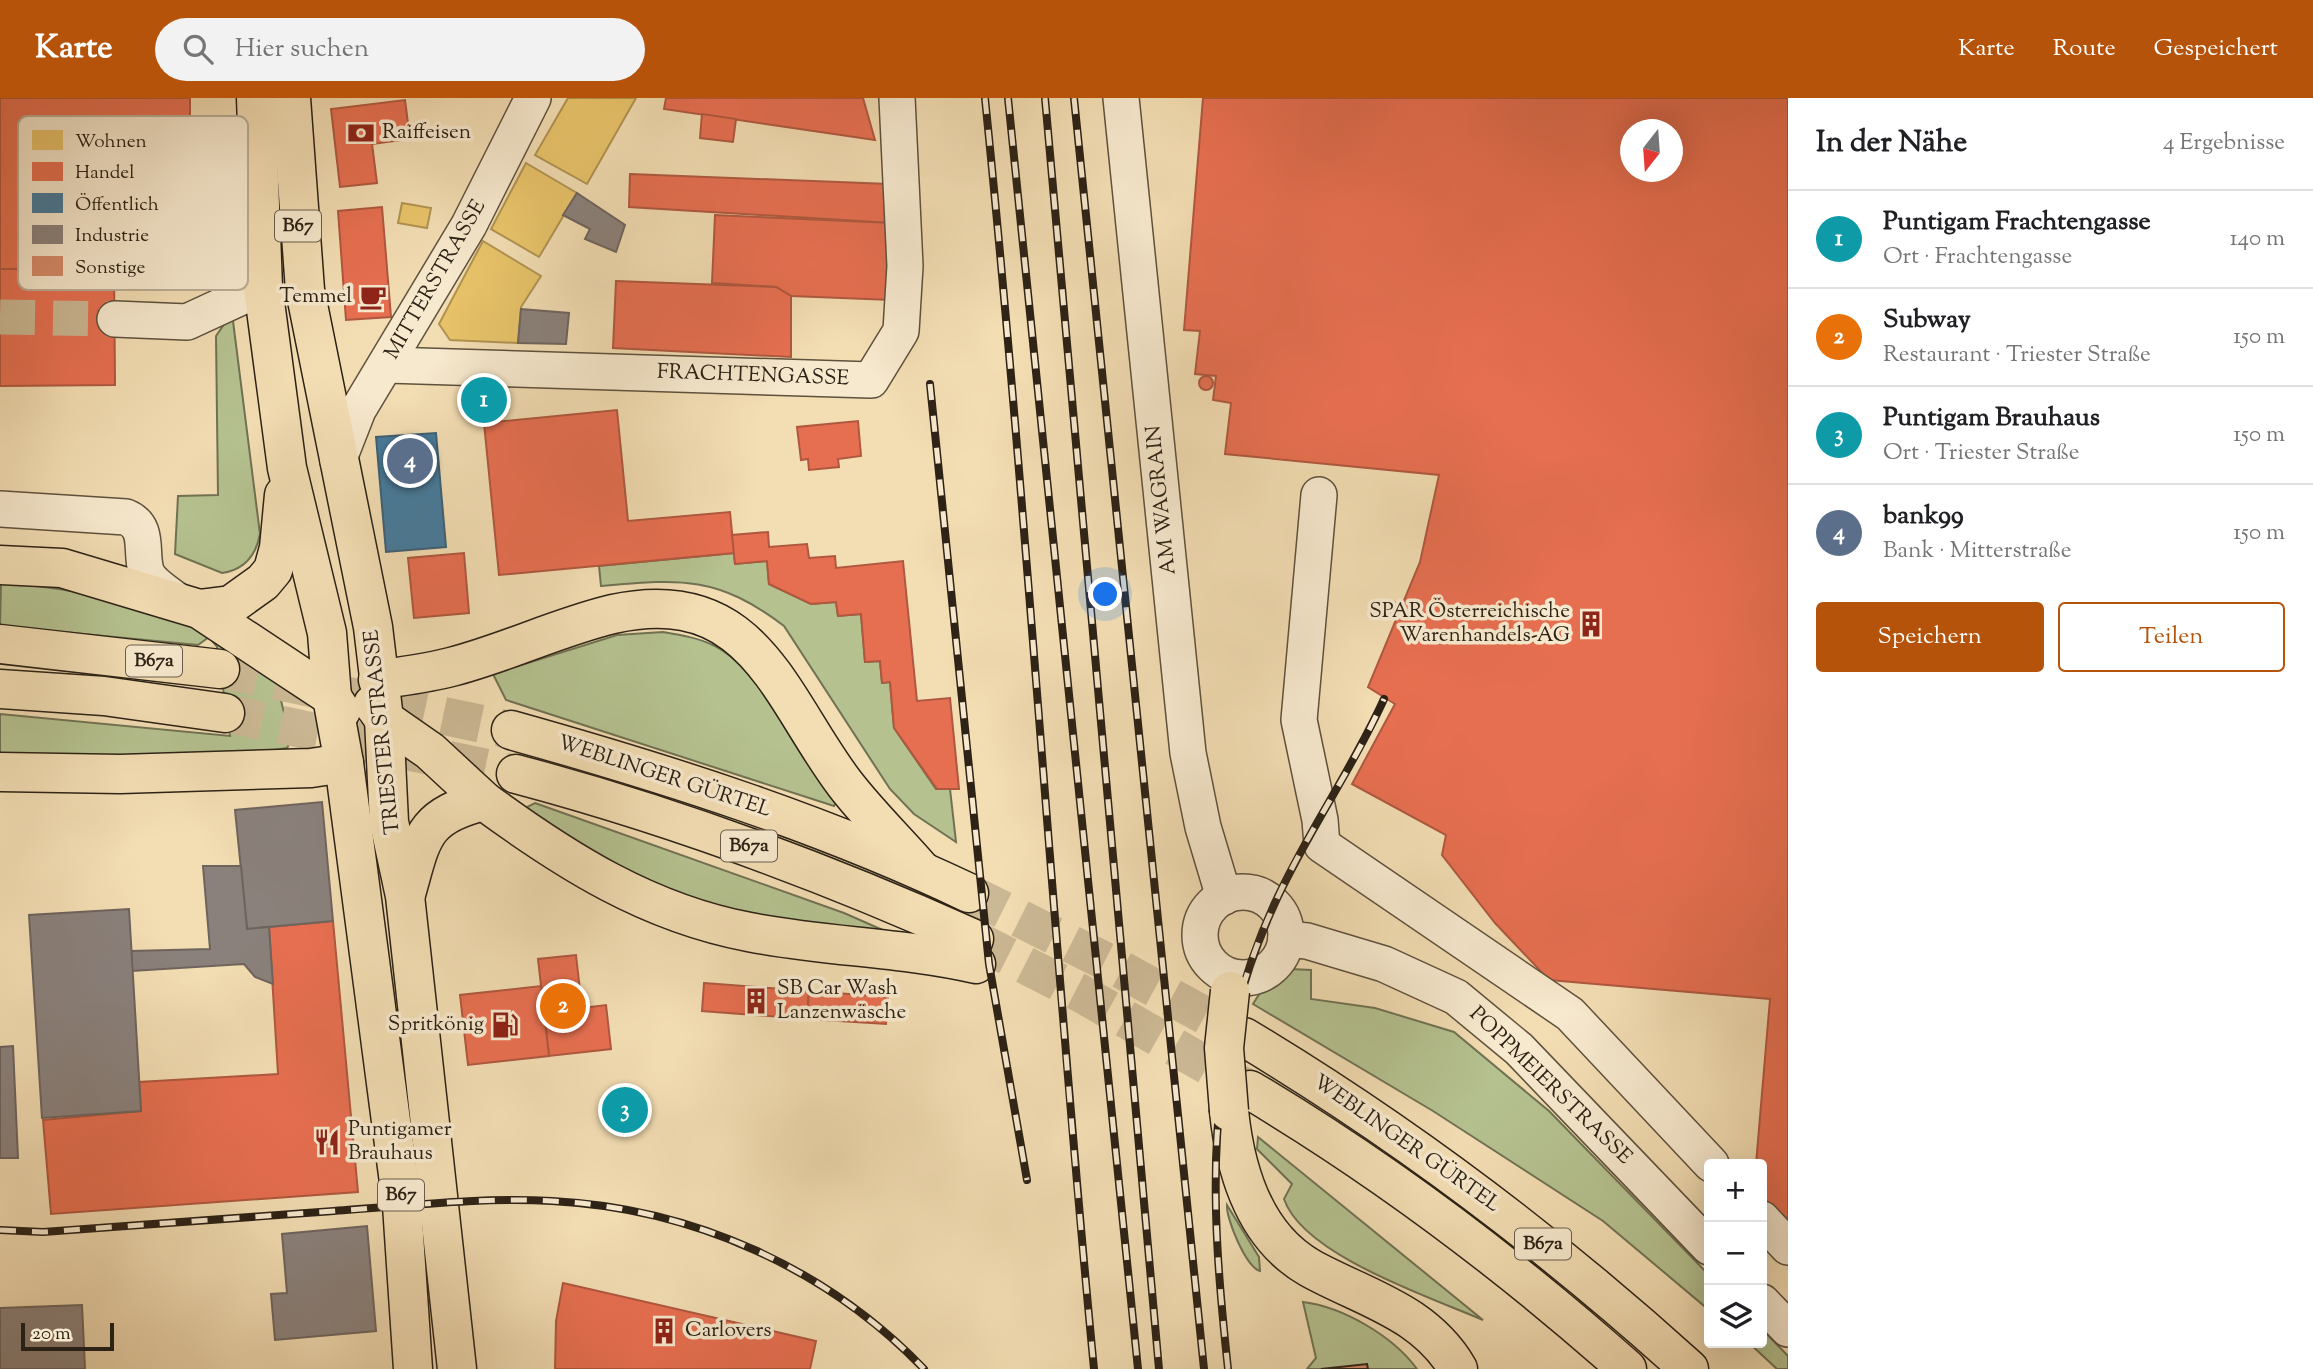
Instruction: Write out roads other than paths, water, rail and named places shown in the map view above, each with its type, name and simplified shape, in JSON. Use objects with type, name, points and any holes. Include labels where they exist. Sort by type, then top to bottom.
[{"type":"main road","name":"TRIESTER STRASSE","points":[[256,98],[263,287],[287,468],[327,634],[332,697],[367,720],[387,800],[405,895],[457,1369]]},
{"type":"main road","name":"TRIESTER STRASSE","points":[[290,98],[305,290],[373,627],[367,720],[414,1369]]},
{"type":"main road","points":[[0,565],[62,568],[189,605],[231,605],[263,582],[273,570],[279,548],[287,468]]},
{"type":"main road","points":[[189,605],[332,697]]},
{"type":"main road","points":[[0,772],[311,768],[367,720],[452,666],[613,615],[667,611],[698,617],[726,628],[750,645],[769,666],[844,782],[922,871]]},
{"type":"main road","points":[[327,634],[367,720],[430,751],[484,802]]},
{"type":"main road","name":"B67a","points":[[0,644],[89,652],[220,669]]},
{"type":"main road","name":"B67a","points":[[0,689],[104,696],[225,713]]},
{"type":"main road","name":"WEBLINGER GÜRTEL","points":[[511,730],[641,767],[795,819],[969,893]]},
{"type":"main road","name":"WEBLINGER GÜRTEL","points":[[484,802],[595,876],[671,911],[749,932],[900,950],[975,952],[860,889],[717,834],[516,774]]},
{"type":"main road","points":[[405,895],[428,829],[442,816],[461,807],[484,802]]},
{"type":"main road","points":[[1232,984],[1224,1048],[1239,1100],[1241,1180],[1276,1238],[1307,1267],[1371,1296],[1418,1324],[1437,1339],[1458,1369]]},
{"type":"main road","name":"WEBLINGER GÜRTEL","points":[[1244,1037],[1352,1104],[1443,1167],[1541,1243],[1689,1369]]},
{"type":"main road","name":"WEBLINGER GÜRTEL","points":[[1239,1100],[1331,1140],[1471,1240],[1627,1369]]},
{"type":"street","name":"MITTERSTRASSE","points":[[338,461],[358,410],[469,225],[533,98]]},
{"type":"street","name":"FRACHTENGASSE","points":[[387,365],[871,380],[901,331],[905,266],[897,98]]},
{"type":"street","name":"AM WAGRAIN","points":[[1121,98],[1188,753],[1203,827],[1224,897]]},
{"type":"street","points":[[115,319],[187,322],[263,287]]},
{"type":"street","points":[[1318,495],[1299,720],[1320,820],[1322,845],[1570,1014],[1706,1159]]},
{"type":"street","points":[[0,509],[126,517],[134,520],[139,527],[146,554],[146,571],[189,605]]},
{"type":"street","points":[[1244,892],[1266,899],[1280,914],[1286,939],[1278,960],[1267,971],[1232,984],[1210,962],[1201,943],[1207,912],[1224,897],[1244,892]]},
{"type":"street","name":"POPPMEIERSTRASSE","points":[[1286,939],[1318,944],[1384,964],[1456,996],[1519,1049],[1704,1242]]},
{"type":"street","points":[[1765,1222],[1788,1247]]},
{"type":"street","points":[[1767,1307],[1788,1329]]},
{"type":"tunnel","points":[[0,317],[115,319]]},
{"type":"tunnel","points":[[220,669],[511,730]]},
{"type":"tunnel","points":[[225,713],[516,774]]},
{"type":"tunnel","points":[[969,893],[1109,963],[1244,1037]]},
{"type":"tunnel","points":[[974,939],[1080,993],[1250,1090]]},
{"type":"railway","points":[[985,98],[1094,1369]]},
{"type":"railway","points":[[1008,98],[1138,1369]]},
{"type":"railway","points":[[1045,98],[1159,1369]]},
{"type":"railway","points":[[1074,98],[1204,1369]]},
{"type":"railway","points":[[930,384],[989,964],[1027,1180]]},
{"type":"railway","points":[[1228,1369],[1217,1248],[1216,1190],[1217,1133],[1223,1077],[1234,1021],[1251,963],[1274,905],[1384,699]]},
{"type":"railway","points":[[0,1230],[43,1232],[470,1201],[552,1201],[604,1206],[656,1216],[706,1231],[801,1273],[845,1301],[886,1333],[924,1369]]},
{"type":"place","name":"Raiffeisen","points":[[361,133]]},
{"type":"place","name":"Temmel","points":[[373,297]]},
{"type":"place","name":"Puntigam Frachtengasse","points":[[484,400]]},
{"type":"place","name":"bank99","points":[[410,461]]},
{"type":"place","name":"SPAR Österreichische Warenhandels-AG","points":[[1591,624]]},
{"type":"place","name":"SB Car Wash Lanzenwäsche","points":[[756,1001]]},
{"type":"place","name":"Subway","points":[[563,1006]]},
{"type":"place","name":"Spritkönig","points":[[505,1025]]},
{"type":"place","name":"Puntigam Brauhaus","points":[[625,1110]]},
{"type":"place","name":"Puntigamer Brauhaus","points":[[327,1142]]},
{"type":"place","name":"Carlovers","points":[[664,1331]]}]
